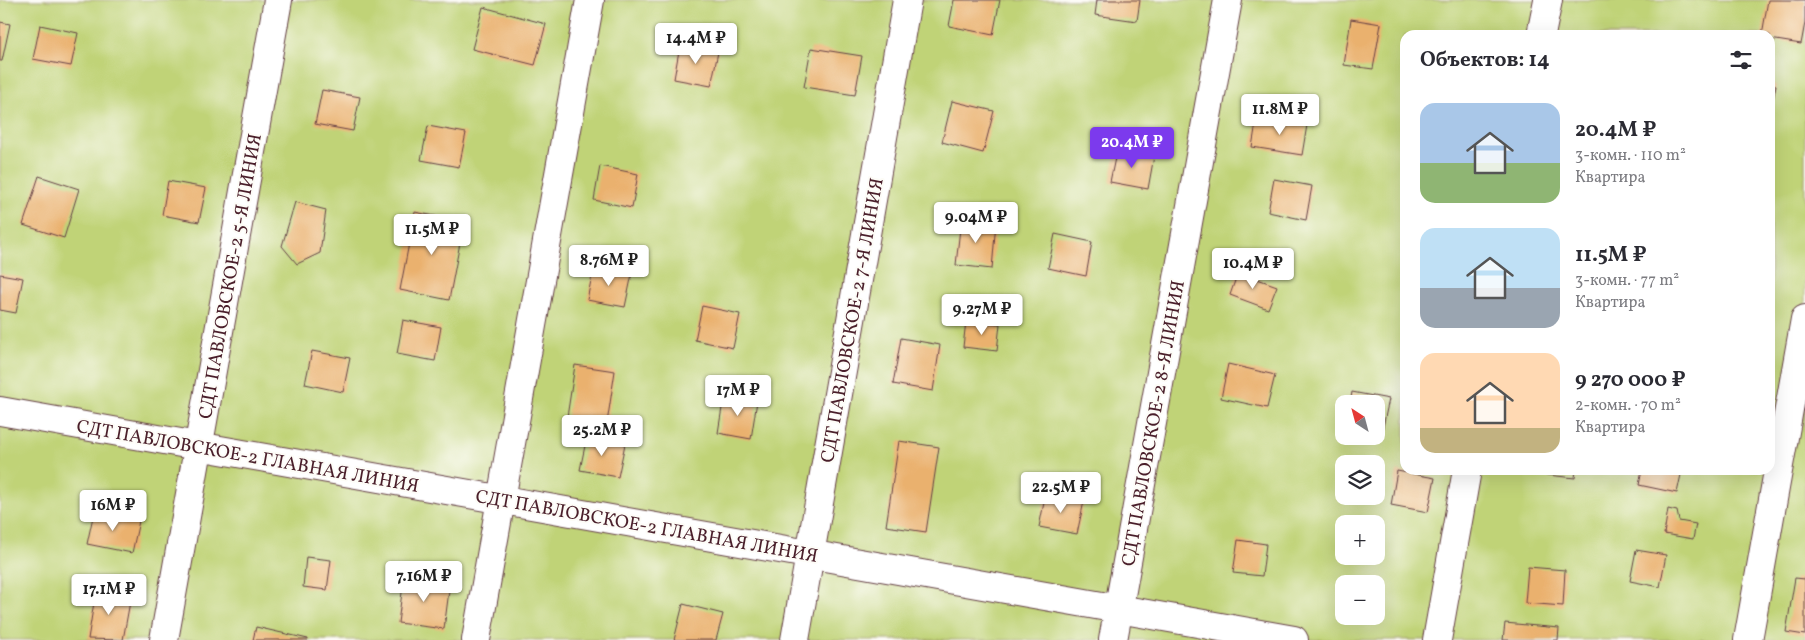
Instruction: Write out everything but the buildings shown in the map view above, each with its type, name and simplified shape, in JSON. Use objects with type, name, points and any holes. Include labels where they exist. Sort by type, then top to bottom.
[{"type":"street","name":"СДТ ПАВЛОВСКОЕ-2 5-Я ЛИНИЯ","points":[[164,640],[278,0]]},
{"type":"street","points":[[476,640],[590,0]]},
{"type":"street","name":"СДТ ПАВЛОВСКОЕ-2 7-Я ЛИНИЯ","points":[[795,640],[907,0]]},
{"type":"street","name":"СДТ ПАВЛОВСКОЕ-2 8-Я ЛИНИЯ","points":[[1113,640],[1228,0]]},
{"type":"street","points":[[1543,30],[1548,0]]},
{"type":"street","points":[[1748,640],[1805,319]]},
{"type":"street","name":"СДТ ПАВЛОВСКОЕ-2 ГЛАВНАЯ ЛИНИЯ","points":[[0,411],[1294,640]]},
{"type":"street","points":[[1437,640],[1465,475]]},
{"type":"green space","points":[[0,0],[1805,0],[1805,640],[0,640]]}]
